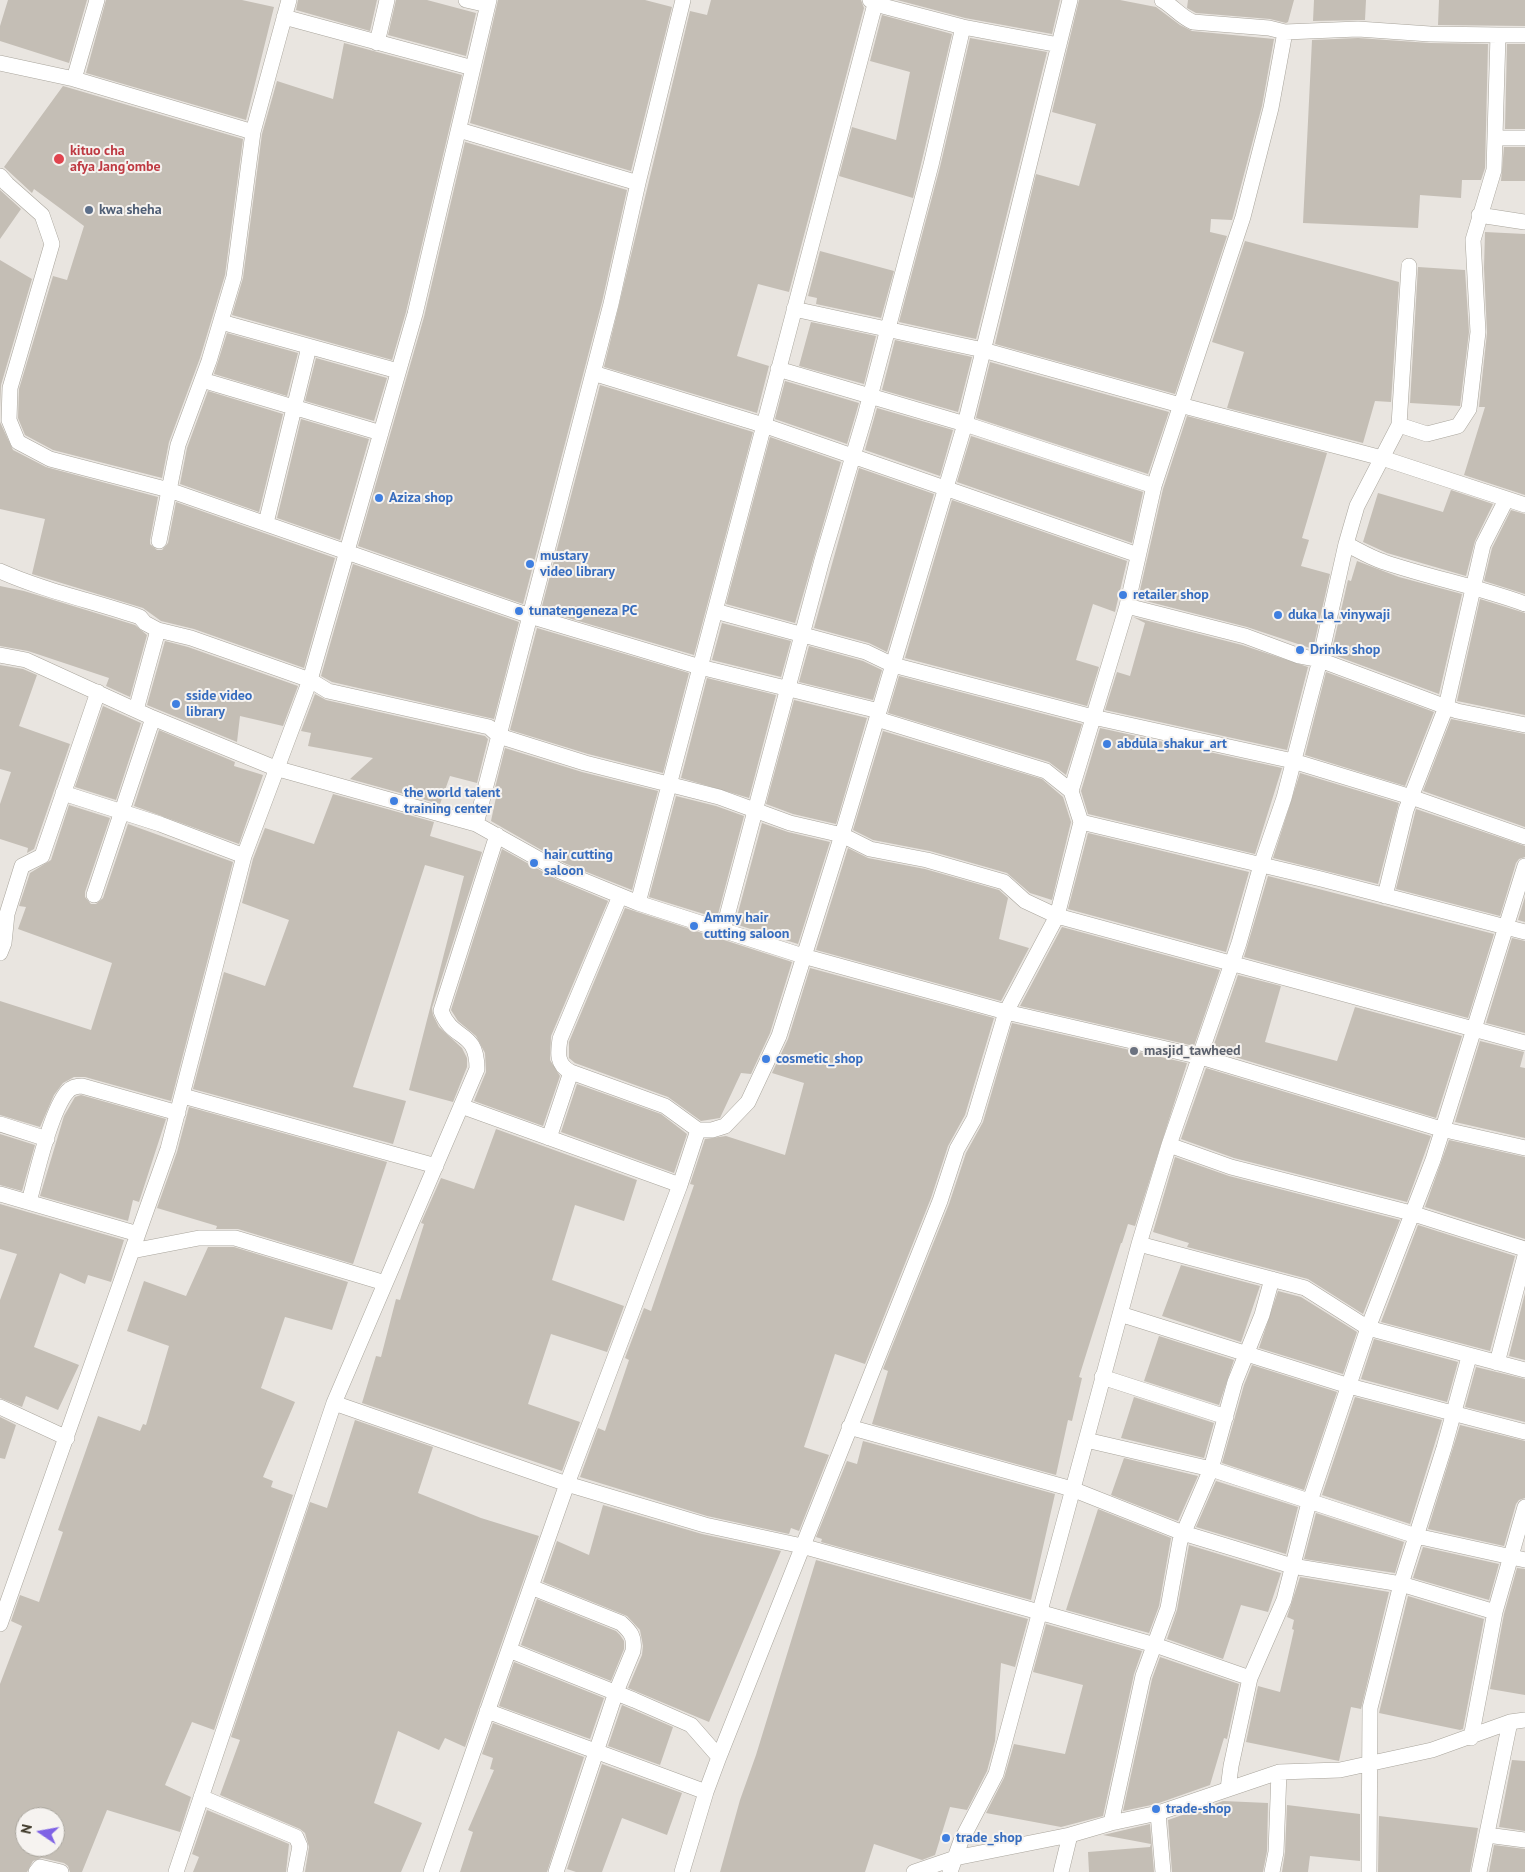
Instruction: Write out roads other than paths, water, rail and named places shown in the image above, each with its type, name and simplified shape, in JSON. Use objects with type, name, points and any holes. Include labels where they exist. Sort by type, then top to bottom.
[{"type":"street","points":[[74,79],[97,0]]},
{"type":"street","points":[[159,541],[178,445],[202,380],[234,277],[253,132],[289,0]]},
{"type":"street","points":[[377,43],[387,0]]},
{"type":"street","points":[[0,1624],[168,1149],[219,959],[228,908],[244,856],[310,680],[381,433],[415,314],[489,2],[466,0]]},
{"type":"street","points":[[620,896],[560,1039],[559,1060],[566,1070],[665,1106],[698,1130],[712,1130],[725,1126],[748,1102],[779,1036],[842,835],[965,424],[1070,0]]},
{"type":"street","points":[[1162,0],[1172,6],[1182,18],[1193,22],[1269,28],[1285,32],[1358,30],[1430,34],[1525,35]]},
{"type":"street","points":[[476,824],[593,373],[680,1]]},
{"type":"street","points":[[638,903],[873,2],[963,27],[1059,45]]},
{"type":"street","points":[[284,17],[473,68]]},
{"type":"street","points":[[723,931],[801,635],[854,457],[886,329],[931,164],[963,27]]},
{"type":"street","points":[[1071,791],[1127,606],[1154,486],[1242,217],[1271,108],[1285,32]]},
{"type":"street","points":[[1399,425],[1427,434],[1458,426],[1469,409],[1478,332],[1473,240],[1494,170],[1498,35]]},
{"type":"street","points":[[0,63],[74,79],[253,132]]},
{"type":"street","points":[[459,130],[638,183]]},
{"type":"street","points":[[1495,138],[1525,138]]},
{"type":"street","points":[[0,176],[42,215],[52,244],[10,388],[9,420],[18,442],[50,459],[169,490],[530,616],[700,667],[788,689],[878,715],[1046,771],[1071,791],[1081,822],[1057,916],[1006,1012],[974,1119],[957,1149],[940,1201],[719,1757],[706,1792],[682,1872]]},
{"type":"street","points":[[1480,215],[1525,222]]},
{"type":"street","points":[[952,1865],[961,1841],[996,1774],[1139,1244],[1169,1145],[1201,1057],[1284,798],[1357,506],[1399,425],[1409,266]]},
{"type":"street","points":[[794,309],[983,350],[1180,406],[1382,458],[1525,505]]},
{"type":"street","points":[[221,322],[398,372]]},
{"type":"street","points":[[266,523],[309,347]]},
{"type":"street","points":[[778,369],[965,424],[1154,486]]},
{"type":"street","points":[[593,373],[764,425],[945,490],[1138,555]]},
{"type":"street","points":[[202,380],[381,433]]},
{"type":"street","points":[[1385,896],[1411,797],[1446,707],[1475,589],[1483,545],[1506,500]]},
{"type":"street","points":[[1346,544],[1383,562],[1475,589],[1493,592],[1525,604]]},
{"type":"street","points":[[0,571],[32,585],[90,600],[140,617],[145,623],[158,630],[191,638],[310,680],[328,691],[489,727],[499,736],[584,763],[719,796],[790,823],[842,835],[870,849],[927,860],[1004,882],[1025,901],[1057,916],[1525,1043]]},
{"type":"street","points":[[1127,606],[1245,636],[1299,656],[1320,660],[1446,707],[1525,725]]},
{"type":"street","points":[[715,610],[866,652],[893,665],[1093,717],[1293,761],[1411,797],[1525,837]]},
{"type":"street","points":[[136,710],[158,630]]},
{"type":"street","points":[[0,655],[26,660],[154,718],[276,768],[476,824],[560,870],[620,896],[723,931],[803,956],[1006,1012],[1201,1057],[1441,1129],[1525,1148]]},
{"type":"street","points":[[0,953],[4,943],[7,914],[22,866],[42,856],[98,692]]},
{"type":"street","points":[[94,895],[154,718]]},
{"type":"street","points":[[63,793],[122,811],[244,856]]},
{"type":"street","points":[[1081,822],[1162,840],[1525,932]]},
{"type":"street","points":[[176,1872],[334,1403],[477,1069],[477,1056],[473,1044],[446,1024],[441,1011],[497,834]]},
{"type":"street","points":[[1228,1789],[1231,1766],[1250,1678],[1284,1600],[1310,1501],[1368,1328],[1433,1160],[1441,1129],[1525,866]]},
{"type":"street","points":[[549,1138],[571,1072]]},
{"type":"street","points":[[28,1202],[47,1138],[64,1097],[76,1086],[178,1112]]},
{"type":"street","points":[[183,1096],[436,1166]]},
{"type":"street","points":[[461,1106],[680,1186]]},
{"type":"street","points":[[0,1124],[47,1138]]},
{"type":"street","points":[[431,1872],[567,1484],[680,1186],[698,1130]]},
{"type":"street","points":[[1169,1145],[1231,1167],[1411,1213],[1525,1249]]},
{"type":"street","points":[[0,1194],[138,1234]]},
{"type":"street","points":[[132,1251],[199,1238],[235,1238],[385,1283]]},
{"type":"street","points":[[1139,1244],[1305,1288],[1368,1328],[1469,1357],[1525,1370]]},
{"type":"street","points":[[1497,1363],[1525,1256]]},
{"type":"street","points":[[1111,1822],[1144,1676],[1168,1608],[1183,1533],[1211,1469],[1235,1382],[1262,1315],[1272,1280]]},
{"type":"street","points":[[1120,1314],[1349,1386],[1525,1432]]},
{"type":"street","points":[[1369,1872],[1368,1764],[1370,1708],[1401,1584],[1469,1357]]},
{"type":"street","points":[[1102,1378],[1226,1417]]},
{"type":"street","points":[[334,1403],[567,1484],[705,1525],[802,1546],[1039,1612],[1155,1645],[1250,1678]]},
{"type":"street","points":[[0,1407],[67,1438]]},
{"type":"street","points":[[849,1428],[1072,1489],[1183,1533],[1292,1566],[1401,1584],[1496,1612]]},
{"type":"street","points":[[1086,1440],[1211,1469],[1416,1536],[1518,1558]]},
{"type":"street","points":[[1470,1738],[1496,1612],[1518,1558],[1525,1507]]},
{"type":"street","points":[[531,1587],[621,1623],[632,1632],[635,1641],[633,1651],[595,1751],[556,1872]]},
{"type":"street","points":[[509,1650],[616,1692],[691,1725],[719,1757]]},
{"type":"street","points":[[487,1711],[706,1792]]},
{"type":"street","points":[[914,1872],[952,1865],[1070,1835],[1111,1822],[1158,1813],[1279,1772],[1340,1770],[1432,1750],[1517,1721]]},
{"type":"street","points":[[1479,1872],[1517,1721]]},
{"type":"street","points":[[1272,1872],[1276,1852],[1279,1772]]},
{"type":"street","points":[[201,1797],[296,1837],[300,1846],[295,1872]]},
{"type":"street","points":[[1158,1813],[1163,1872]]},
{"type":"street","points":[[1061,1872],[1070,1835]]},
{"type":"street","points":[[1488,1835],[1525,1840]]},
{"type":"street","points":[[36,1872],[40,1867],[61,1872]]},
{"type":"place","name":"kituo cha afya Jang'ombe","points":[[59,159]]},
{"type":"place","name":"kwa sheha","points":[[89,210]]},
{"type":"place","name":"Aziza shop","points":[[379,498]]},
{"type":"place","name":"mustary video library","points":[[530,564]]},
{"type":"place","name":"retailer shop","points":[[1123,595]]},
{"type":"place","name":"tunatengeneza PC","points":[[519,611]]},
{"type":"place","name":"duka_la_vinywaji","points":[[1278,615]]},
{"type":"place","name":"Drinks shop","points":[[1300,650]]},
{"type":"place","name":"sside video library","points":[[176,704]]},
{"type":"place","name":"abdula_shakur_art","points":[[1107,744]]},
{"type":"place","name":"the world talent training center","points":[[394,801]]},
{"type":"place","name":"hair cutting saloon","points":[[534,863]]},
{"type":"place","name":"Ammy hair cutting saloon","points":[[694,926]]},
{"type":"place","name":"masjid_tawheed","points":[[1134,1051]]},
{"type":"place","name":"cosmetic_shop","points":[[766,1059]]},
{"type":"place","name":"trade-shop","points":[[1156,1809]]},
{"type":"place","name":"trade_shop","points":[[946,1838]]}]
